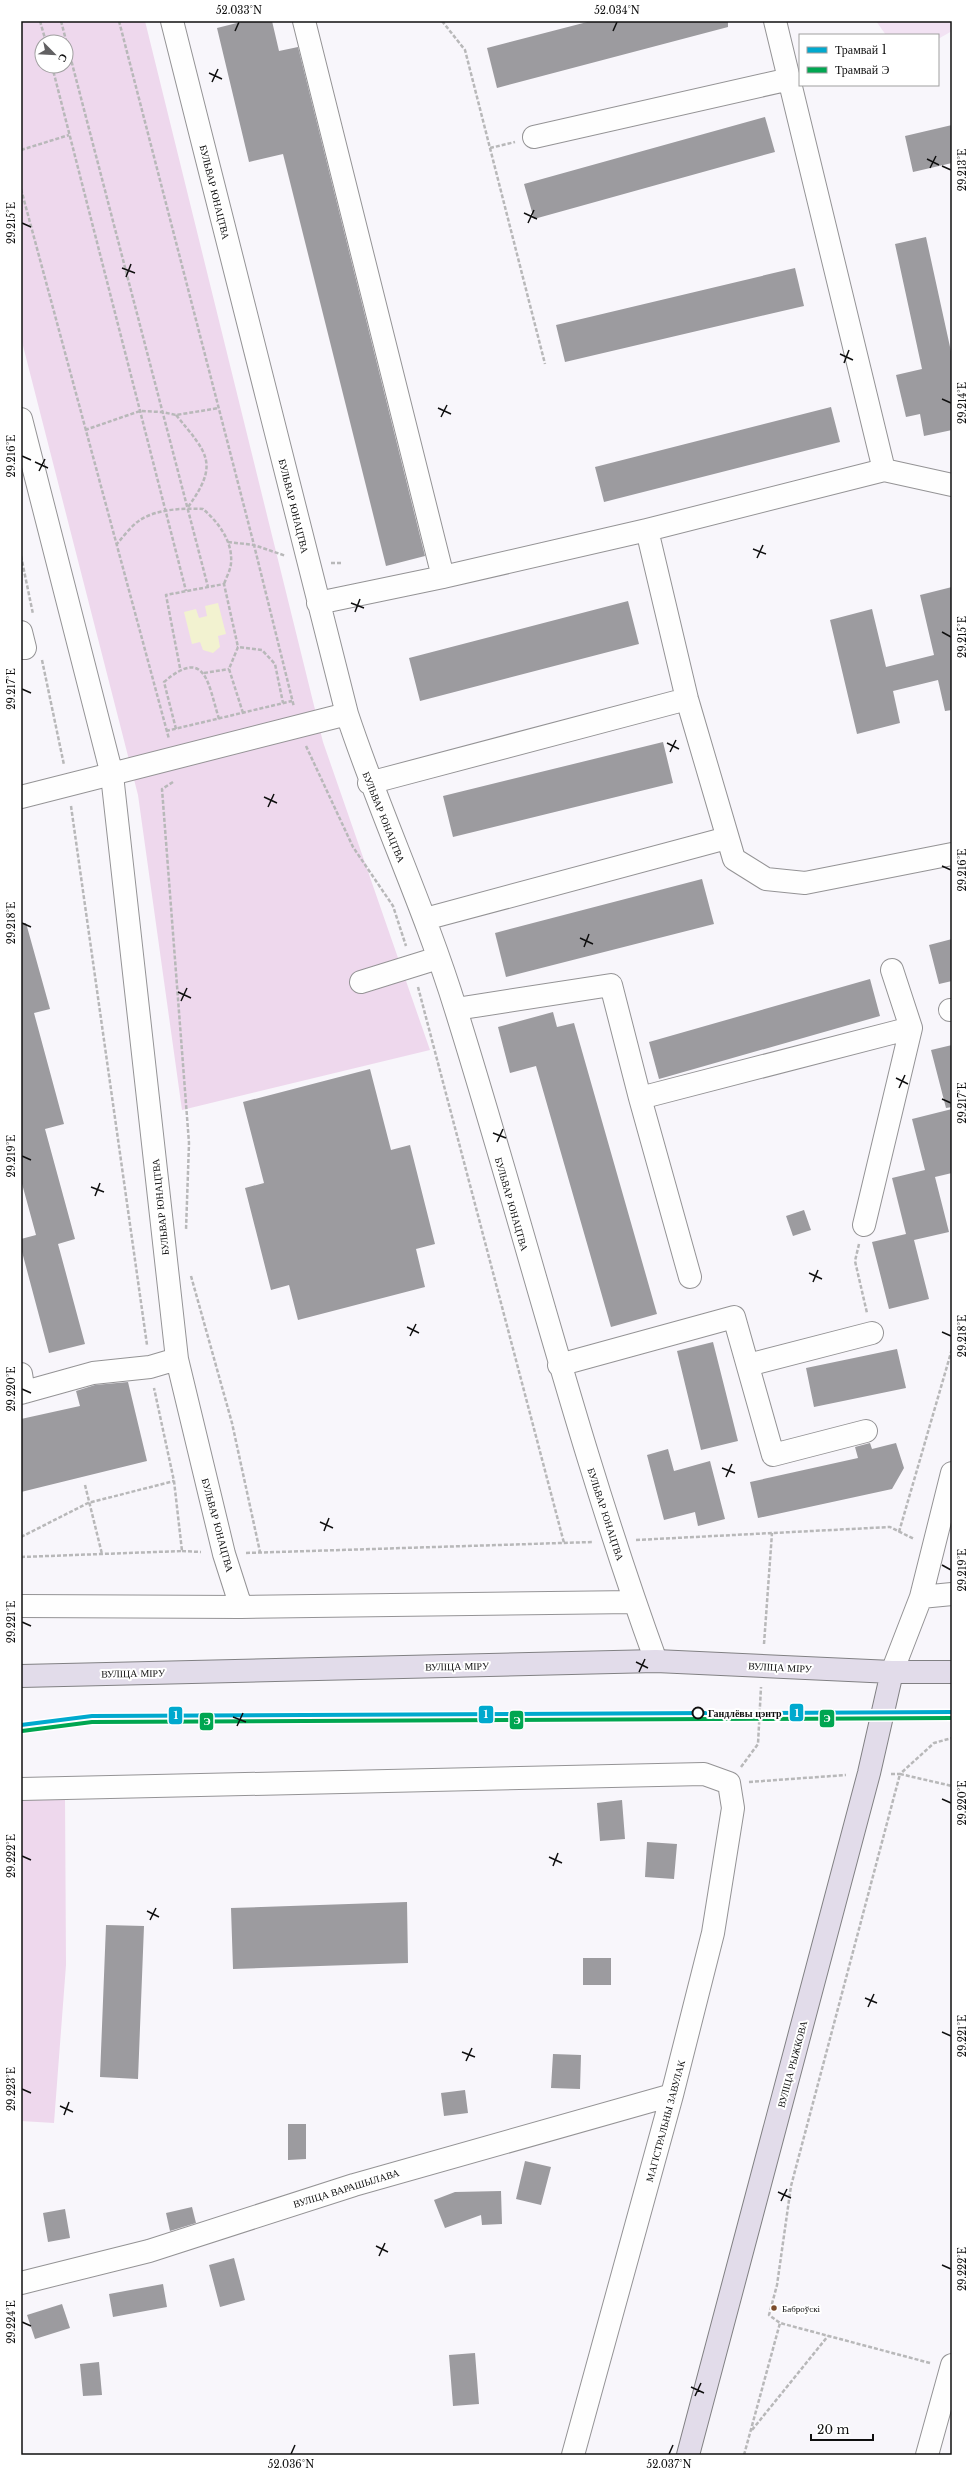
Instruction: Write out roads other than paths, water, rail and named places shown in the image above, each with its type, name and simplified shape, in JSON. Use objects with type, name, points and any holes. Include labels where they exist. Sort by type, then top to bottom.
[{"type":"main road","name":"ВУЛІЦА МІРУ","points":[[21,1676],[656,1661],[892,1672],[952,1672]]},
{"type":"main road","name":"ВУЛІЦА РЫЖКОВА","points":[[688,2455],[869,1773],[892,1672]]},
{"type":"street","points":[[304,21],[443,577]]},
{"type":"street","points":[[775,21],[884,470]]},
{"type":"street","name":"БУЛЬВАР ЮНАЦТВА","points":[[176,22],[318,603],[347,714],[369,782],[425,919],[456,1009],[559,1365],[634,1602],[656,1661]]},
{"type":"street","points":[[534,137],[790,79]]},
{"type":"street","name":"БУЛЬВАР ЮНАЦТВА","points":[[21,419],[29,486],[112,775],[177,1359],[224,1554],[242,1607]]},
{"type":"street","points":[[318,603],[443,577],[647,530],[884,470],[952,485]]},
{"type":"street","points":[[647,530],[687,699],[734,859],[766,879],[805,883],[952,854]]},
{"type":"street","points":[[21,648],[25,648],[27,625]]},
{"type":"street","points":[[369,782],[687,699]]},
{"type":"street","points":[[21,797],[347,714]]},
{"type":"street","points":[[425,919],[727,838]]},
{"type":"street","points":[[362,982],[438,958]]},
{"type":"street","points":[[864,1225],[911,1028],[892,970]]},
{"type":"street","points":[[456,1009],[611,985],[640,1098],[690,1276]]},
{"type":"street","points":[[640,1098],[911,1028]]},
{"type":"street","points":[[559,1365],[734,1317],[773,1455],[866,1431]]},
{"type":"street","points":[[748,1365],[872,1333]]},
{"type":"street","points":[[22,1386],[93,1373],[150,1367],[177,1359]]},
{"type":"street","points":[[892,1672],[920,1597],[932,1549],[949,1497],[952,1473]]},
{"type":"street","points":[[920,1597],[952,1594]]},
{"type":"street","points":[[21,1606],[242,1607],[634,1602]]},
{"type":"street","name":"МАГІСТРАЛЬНЫ ЗАВУЛАК","points":[[21,1789],[704,1774],[729,1783],[733,1808],[712,1933],[672,2095],[573,2455]]},
{"type":"street","name":"ВУЛІЦА ВАРАШЫЛАВА","points":[[21,2283],[149,2251],[354,2185],[672,2095]]},
{"type":"street","points":[[927,2455],[951,2367]]},
{"type":"tram line","name":"1","points":[[21,1725],[92,1716],[952,1712]]},
{"type":"tram line","name":"Э","points":[[22,1731],[92,1722],[952,1718]]},
{"type":"place","name":"Гандлёвы цэнтр","points":[[698,1713]]},
{"type":"place","name":"Баброўскі","points":[[774,2308]]}]
